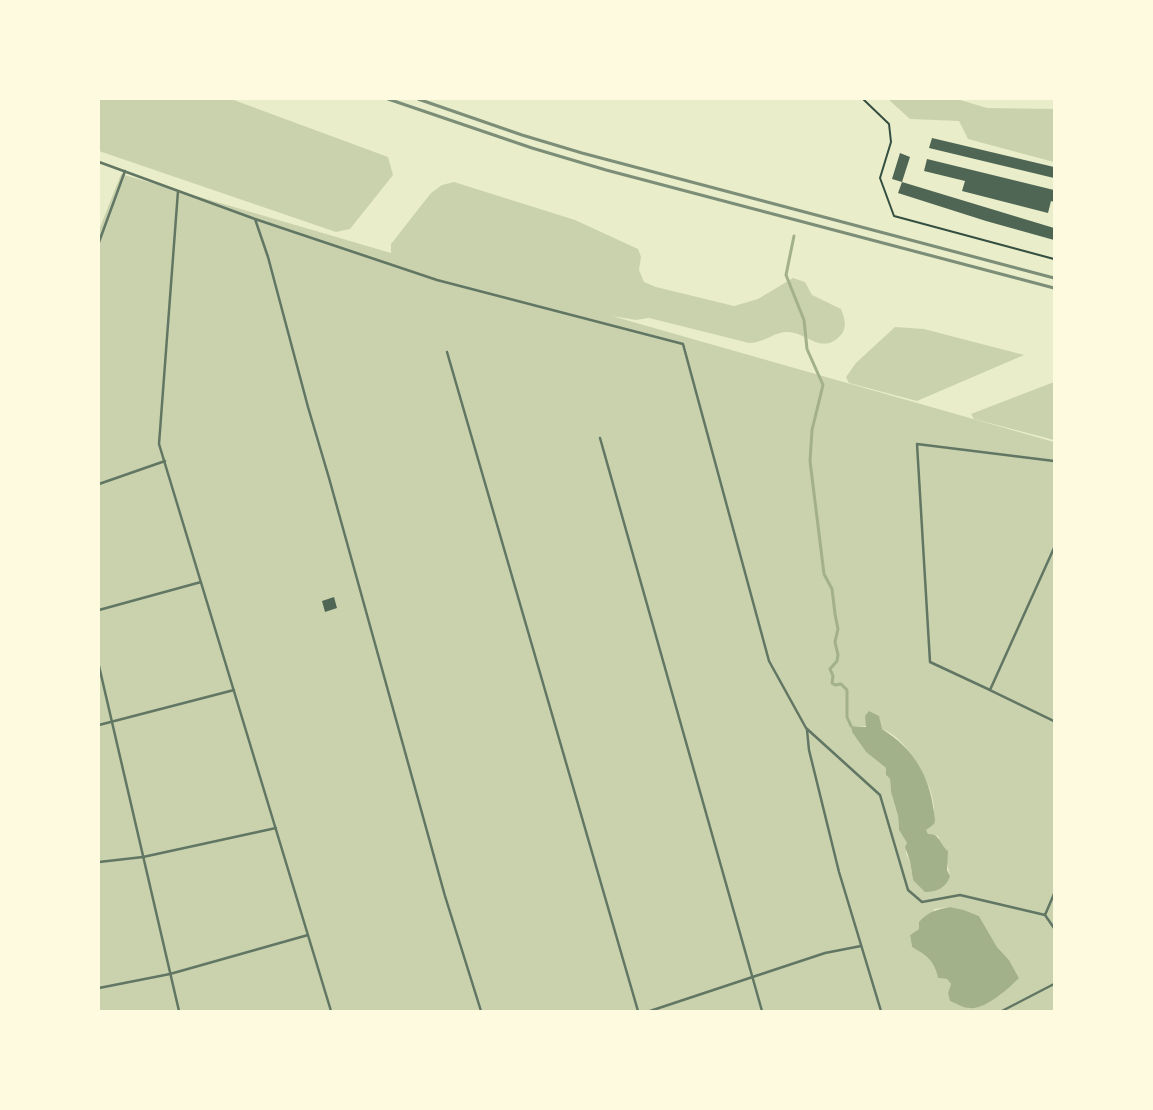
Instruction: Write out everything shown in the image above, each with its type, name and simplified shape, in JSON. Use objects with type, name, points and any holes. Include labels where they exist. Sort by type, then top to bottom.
[{"type":"lane","points":[[99,162],[254,219],[437,280],[684,344],[769,661],[806,728],[880,795],[908,890],[922,902],[960,895],[1045,915],[1054,928]]},
{"type":"lane","points":[[99,242],[126,172]]},
{"type":"lane","points":[[178,191],[160,444],[331,1011]]},
{"type":"lane","points":[[254,219],[268,257],[445,896],[481,1011]]},
{"type":"lane","points":[[447,352],[638,1011]]},
{"type":"lane","points":[[600,438],[751,978],[762,1011]]},
{"type":"lane","points":[[1054,461],[917,444],[930,662],[1054,721]]},
{"type":"lane","points":[[99,484],[164,461]]},
{"type":"lane","points":[[990,690],[1054,548]]},
{"type":"lane","points":[[99,610],[201,582]]},
{"type":"lane","points":[[99,666],[179,1011]]},
{"type":"lane","points":[[99,725],[234,690]]},
{"type":"lane","points":[[806,728],[809,750],[839,872],[881,1011]]},
{"type":"lane","points":[[99,862],[143,857],[276,828]]},
{"type":"lane","points":[[1045,915],[1054,894]]},
{"type":"lane","points":[[99,988],[170,974],[308,935]]},
{"type":"lane","points":[[650,1011],[825,953],[861,946]]},
{"type":"lane","points":[[1002,1011],[1054,984]]},
{"type":"path","points":[[863,99],[890,124],[891,142],[880,178],[894,216],[1054,259]]},
{"type":"shaded area","points":[[99,99],[231,99],[388,157],[393,175],[350,229],[336,232],[99,151]]},
{"type":"shaded area","points":[[888,99],[957,99],[987,108],[1054,109],[1054,162],[968,139],[959,121],[910,119]]},
{"type":"shaded area","points":[[121,174],[391,253],[391,244],[431,193],[442,185],[454,182],[575,220],[638,249],[641,257],[639,270],[644,282],[656,287],[734,306],[758,299],[793,278],[805,282],[812,295],[841,309],[845,324],[842,334],[826,344],[786,332],[749,343],[649,318],[636,320],[612,316],[1054,442],[1054,1011],[99,1011],[99,230]],"holes":[[[851,726],[867,726],[882,729],[900,741],[917,762],[929,786],[934,808],[925,830],[928,834],[938,836],[943,847],[950,876],[913,880],[910,861],[906,854],[907,843],[899,830],[898,816],[891,792],[890,779],[886,775],[886,768],[866,752],[852,732]],[[950,907],[979,916],[997,947],[1009,960],[1019,978],[969,1008],[951,1001],[948,993],[951,984],[947,979],[938,978],[929,959],[912,947],[910,935],[919,929],[935,909]]]},
{"type":"shaded area","points":[[895,327],[924,329],[1024,355],[917,401],[849,383],[846,377],[856,363]]},
{"type":"shaded area","points":[[1054,382],[1054,440],[974,419],[971,414]]},
{"type":"shaded area","points":[[869,711],[879,716],[882,729],[913,757],[926,779],[935,820],[934,824],[926,830],[928,834],[935,835],[948,851],[947,870],[950,876],[946,884],[937,890],[925,892],[913,880],[910,861],[905,847],[907,843],[899,830],[898,816],[891,792],[890,779],[886,775],[886,768],[866,752],[852,732],[851,726],[866,727],[865,716]]},
{"type":"shaded area","points":[[950,907],[979,916],[997,947],[1009,960],[1019,978],[996,998],[975,1008],[964,1007],[950,1001],[948,993],[951,984],[947,979],[938,978],[929,959],[912,947],[910,935],[919,929],[919,922],[926,915]]},
{"type":"building","points":[[932,138],[1054,167],[1054,178],[929,148]]},
{"type":"building","points":[[900,153],[910,157],[902,182],[892,179]]},
{"type":"building","points":[[927,159],[1054,190],[1054,202],[1051,201],[1048,213],[962,191],[965,181],[924,171]]},
{"type":"building","points":[[902,182],[1054,228],[1054,240],[898,193]]},
{"type":"building","points":[[334,597],[337,608],[325,612],[322,601]]},
{"type":"waterway","points":[[794,236],[786,275],[804,320],[807,349],[823,385],[812,430],[810,461],[824,574],[832,589],[838,629],[835,642],[838,655],[837,661],[830,669],[833,676],[832,683],[835,685],[841,684],[847,690],[847,717],[851,726]]},
{"type":"railway","points":[[388,99],[532,148],[606,170],[1054,288]]},
{"type":"railway","points":[[418,99],[522,135],[582,153],[1054,278]]}]
